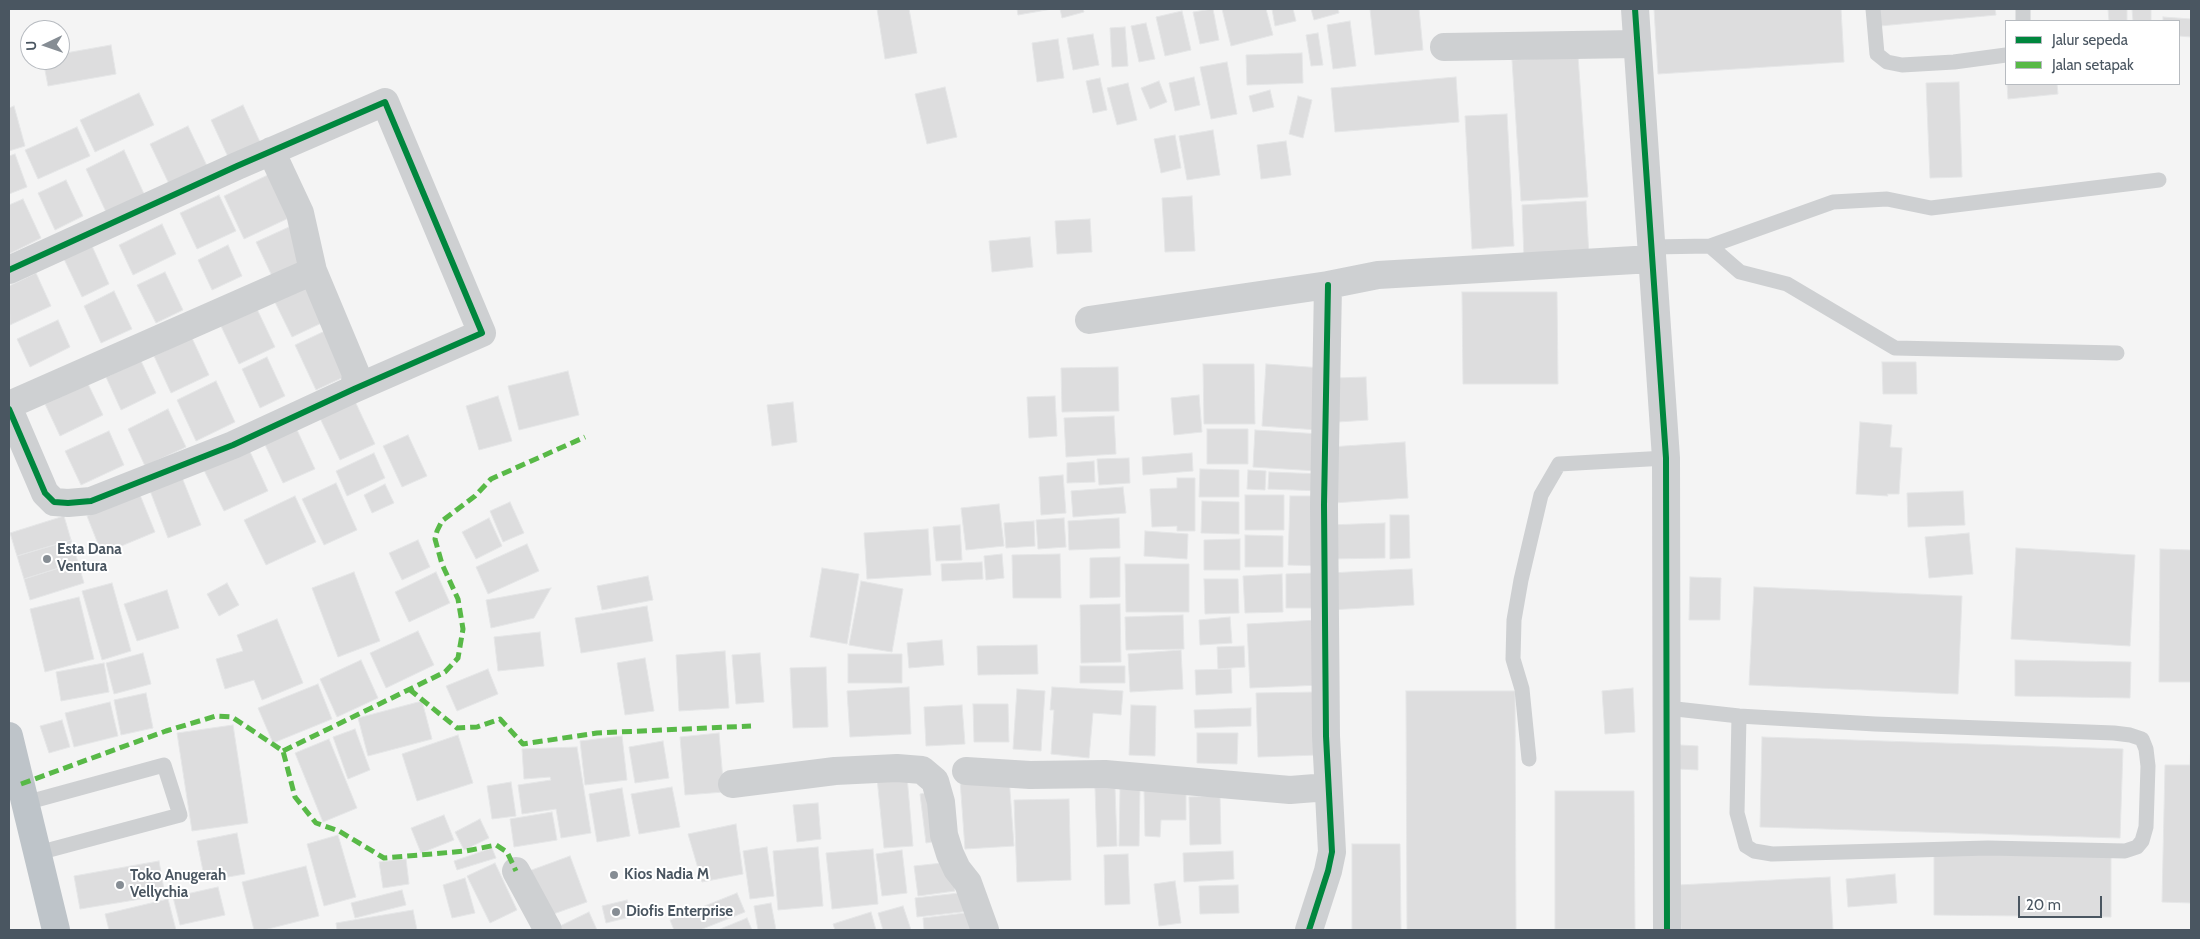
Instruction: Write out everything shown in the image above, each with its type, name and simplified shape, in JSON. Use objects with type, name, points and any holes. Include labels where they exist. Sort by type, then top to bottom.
[{"type":"highway","points":[[9,736],[56,930]]},
{"type":"street","points":[[1635,9],[1666,458],[1667,930]]},
{"type":"street","points":[[1444,47],[1637,44]]},
{"type":"street","points":[[9,270],[271,151],[385,102],[482,333],[354,388],[233,445],[91,501],[54,502],[45,494],[9,409]]},
{"type":"street","points":[[271,151],[300,213],[313,271],[356,374],[354,388]]},
{"type":"street","points":[[1089,320],[1328,286],[1378,275],[1652,253]]},
{"type":"street","points":[[9,405],[313,271]]},
{"type":"street","points":[[1309,930],[1328,871],[1332,852],[1326,736],[1324,505],[1328,286]]},
{"type":"street","points":[[732,784],[835,771],[897,768],[922,770],[935,781],[941,802],[944,835],[950,854],[957,869],[968,883],[986,930]]},
{"type":"street","points":[[966,771],[1030,775],[1105,774],[1290,790],[1328,787]]},
{"type":"street","points":[[516,870],[548,930]]},
{"type":"lane","points":[[1873,9],[1877,54],[1887,62],[1902,66],[2005,55]]},
{"type":"lane","points":[[1652,253],[1710,246],[1833,202],[1887,199],[1931,208],[2159,180]]},
{"type":"lane","points":[[1710,246],[1740,272],[1787,284],[1896,348],[2117,353]]},
{"type":"lane","points":[[1529,759],[1522,689],[1513,659],[1514,620],[1521,580],[1541,495],[1559,464],[1666,458]]},
{"type":"lane","points":[[1668,708],[1739,716],[2130,735],[2142,739],[2146,749],[2148,766],[2146,827],[2142,841],[2137,847],[2125,851],[1988,848],[1772,854],[1754,851],[1746,846],[1737,813],[1739,716]]},
{"type":"lane","points":[[25,803],[164,764],[180,815],[38,853]]},
{"type":"building","points":[[877,9],[909,9],[917,53],[885,59]]},
{"type":"building","points":[[1017,9],[1052,9],[1018,15]]},
{"type":"building","points":[[1060,9],[1083,9],[1084,12],[1062,18]]},
{"type":"building","points":[[1213,9],[1219,40],[1200,44],[1193,12]]},
{"type":"building","points":[[1222,9],[1266,9],[1273,35],[1231,46]]},
{"type":"building","points":[[1272,9],[1293,9],[1296,21],[1275,26]]},
{"type":"building","points":[[1311,9],[1338,9],[1339,13],[1314,20]]},
{"type":"building","points":[[1370,9],[1419,9],[1423,50],[1375,55]]},
{"type":"building","points":[[1654,9],[1841,9],[1844,62],[1658,74]]},
{"type":"building","points":[[1878,9],[1995,9],[1996,15],[1880,26]]},
{"type":"building","points":[[2108,9],[2127,9],[2127,20],[2109,20]]},
{"type":"building","points":[[2132,9],[2151,9],[2151,20],[2133,20]]},
{"type":"building","points":[[1182,11],[1191,50],[1165,56],[1156,17]]},
{"type":"building","points":[[2163,17],[2191,19],[2191,37],[2180,36],[2180,20],[2163,20]]},
{"type":"building","points":[[1350,21],[1356,66],[1333,69],[1327,25]]},
{"type":"building","points":[[1146,23],[1155,59],[1139,62],[1131,26]]},
{"type":"building","points":[[1125,27],[1128,66],[1112,67],[1110,28]]},
{"type":"building","points":[[1318,33],[1323,65],[1311,66],[1306,35]]},
{"type":"building","points":[[1093,34],[1099,65],[1073,70],[1067,38]]},
{"type":"building","points":[[1058,39],[1064,78],[1037,82],[1032,43]]},
{"type":"building","points":[[111,45],[116,74],[48,86],[45,70],[70,70],[70,52]]},
{"type":"building","points":[[1302,53],[1303,83],[1247,85],[1246,55]]},
{"type":"building","points":[[1578,56],[1588,197],[1521,201],[1512,60]]},
{"type":"building","points":[[1227,62],[1237,114],[1211,119],[1200,67]]},
{"type":"building","points":[[1194,77],[1200,105],[1175,111],[1169,83]]},
{"type":"building","points":[[1456,77],[1459,122],[1335,132],[1331,88]]},
{"type":"building","points":[[1100,78],[1107,110],[1093,113],[1086,81]]},
{"type":"building","points":[[1159,81],[1167,102],[1150,109],[1141,88]]},
{"type":"building","points":[[1959,82],[1962,177],[1930,178],[1926,83]]},
{"type":"building","points":[[1128,83],[1137,120],[1117,125],[1107,88]]},
{"type":"building","points":[[2007,85],[2057,85],[2058,94],[2008,99]]},
{"type":"building","points":[[945,87],[957,137],[927,144],[915,94]]},
{"type":"building","points":[[1270,90],[1274,107],[1253,112],[1249,96]]},
{"type":"building","points":[[139,93],[154,125],[95,152],[80,120]]},
{"type":"building","points":[[1298,96],[1312,100],[1303,138],[1289,134]]},
{"type":"building","points":[[243,105],[261,144],[229,159],[211,120]]},
{"type":"building","points":[[14,106],[25,146],[9,151],[9,108]]},
{"type":"building","points":[[1507,114],[1514,246],[1472,249],[1465,116]]},
{"type":"building","points":[[188,126],[208,168],[170,186],[150,144]]},
{"type":"building","points":[[77,127],[90,156],[38,179],[25,150]]},
{"type":"building","points":[[1213,130],[1220,175],[1187,180],[1179,136]]},
{"type":"building","points":[[1175,135],[1181,168],[1161,173],[1154,139]]},
{"type":"building","points":[[1286,141],[1291,175],[1261,179],[1257,145]]},
{"type":"building","points":[[124,150],[145,196],[107,214],[86,169]]},
{"type":"building","points":[[15,154],[27,187],[9,194],[9,156]]},
{"type":"building","points":[[272,173],[293,216],[244,239],[224,196]]},
{"type":"building","points":[[66,180],[83,216],[55,230],[38,193]]},
{"type":"building","points":[[219,195],[236,231],[197,249],[180,213]]},
{"type":"building","points":[[1192,196],[1195,251],[1165,252],[1162,198]]},
{"type":"building","points":[[23,199],[41,238],[9,254],[9,205]]},
{"type":"building","points":[[1586,201],[1589,256],[1524,259],[1522,205]]},
{"type":"building","points":[[1090,219],[1092,252],[1057,254],[1055,221]]},
{"type":"building","points":[[162,224],[176,254],[133,275],[119,245]]},
{"type":"building","points":[[289,227],[305,261],[272,276],[256,242]]},
{"type":"building","points":[[1030,237],[1033,267],[992,272],[989,241]]},
{"type":"building","points":[[228,245],[242,276],[212,290],[198,260]]},
{"type":"building","points":[[92,246],[109,284],[82,297],[64,259]]},
{"type":"building","points":[[165,272],[183,310],[156,323],[137,285]]},
{"type":"building","points":[[36,273],[51,306],[10,325],[9,286]]},
{"type":"building","points":[[308,279],[328,320],[292,337],[272,296]]},
{"type":"building","points":[[114,291],[132,329],[101,343],[84,306]]},
{"type":"building","points":[[1462,292],[1557,292],[1558,384],[1463,384]]},
{"type":"building","points":[[256,307],[275,347],[239,364],[220,324]]},
{"type":"building","points":[[58,320],[70,347],[30,367],[17,339]]},
{"type":"building","points":[[327,330],[348,375],[316,390],[295,345]]},
{"type":"building","points":[[192,338],[209,375],[171,393],[154,356]]},
{"type":"building","points":[[267,357],[285,396],[260,408],[242,369]]},
{"type":"building","points":[[141,361],[156,393],[121,410],[106,377]]},
{"type":"building","points":[[1882,362],[1916,362],[1917,394],[1883,394]]},
{"type":"building","points":[[1203,364],[1254,364],[1255,424],[1204,424]]},
{"type":"building","points":[[1266,364],[1322,368],[1318,430],[1262,426]]},
{"type":"building","points":[[1118,367],[1119,411],[1062,412],[1061,368]]},
{"type":"building","points":[[568,371],[579,415],[519,430],[508,386]]},
{"type":"building","points":[[1366,377],[1368,420],[1338,422],[1336,378]]},
{"type":"building","points":[[216,381],[235,422],[196,441],[177,400]]},
{"type":"building","points":[[88,384],[103,415],[60,436],[45,404]]},
{"type":"building","points":[[1199,395],[1202,432],[1174,435],[1171,398]]},
{"type":"building","points":[[498,396],[512,441],[479,450],[466,406]]},
{"type":"building","points":[[1055,396],[1057,436],[1029,438],[1027,397]]},
{"type":"building","points":[[353,397],[375,444],[340,460],[318,414]]},
{"type":"building","points":[[793,402],[797,442],[772,446],[767,405]]},
{"type":"building","points":[[168,409],[186,447],[145,466],[128,429]]},
{"type":"building","points":[[1114,416],[1116,454],[1066,457],[1064,418]]},
{"type":"building","points":[[292,419],[315,469],[283,483],[260,434]]},
{"type":"building","points":[[1860,422],[1892,425],[1890,447],[1902,448],[1899,494],[1887,494],[1888,496],[1856,494]]},
{"type":"building","points":[[1207,429],[1248,429],[1248,464],[1207,464]]},
{"type":"building","points":[[1255,430],[1320,434],[1317,471],[1253,467]]},
{"type":"building","points":[[109,431],[124,465],[81,485],[65,451]]},
{"type":"building","points":[[408,435],[427,476],[402,487],[383,446]]},
{"type":"building","points":[[1405,442],[1408,498],[1333,503],[1330,447]]},
{"type":"building","points":[[246,443],[268,491],[224,511],[201,464]]},
{"type":"building","points":[[374,453],[385,478],[347,496],[336,471]]},
{"type":"building","points":[[1192,453],[1193,471],[1143,475],[1142,457]]},
{"type":"building","points":[[1129,458],[1130,483],[1099,485],[1097,459]]},
{"type":"building","points":[[1094,461],[1095,482],[1067,483],[1067,463]]},
{"type":"building","points":[[1200,469],[1239,470],[1239,497],[1199,497]]},
{"type":"building","points":[[1248,470],[1266,471],[1265,490],[1247,489]]},
{"type":"building","points":[[1269,472],[1322,474],[1321,491],[1268,489]]},
{"type":"building","points":[[181,475],[201,525],[168,538],[149,488]]},
{"type":"building","points":[[1063,475],[1066,513],[1041,515],[1039,477]]},
{"type":"building","points":[[1177,478],[1195,478],[1195,531],[1177,531],[1177,526],[1152,527],[1150,489],[1177,488]]},
{"type":"building","points":[[336,483],[357,530],[324,545],[302,499]]},
{"type":"building","points":[[385,484],[394,503],[372,513],[364,495]]},
{"type":"building","points":[[1123,487],[1126,513],[1073,517],[1071,491]]},
{"type":"building","points":[[1963,491],[1965,525],[1908,527],[1907,493]]},
{"type":"building","points":[[140,495],[155,532],[102,554],[87,516]]},
{"type":"building","points":[[1245,495],[1284,495],[1284,530],[1245,530]]},
{"type":"building","points":[[295,496],[316,542],[266,565],[244,520]]},
{"type":"building","points":[[1290,496],[1324,496],[1322,566],[1288,565]]},
{"type":"building","points":[[1202,501],[1239,502],[1239,534],[1201,533]]},
{"type":"building","points":[[510,502],[524,533],[503,542],[490,511]]},
{"type":"building","points":[[999,504],[1004,546],[966,550],[961,508]]},
{"type":"building","points":[[1390,515],[1409,515],[1410,558],[1390,559]]},
{"type":"building","points":[[64,516],[71,540],[17,556],[10,533]]},
{"type":"building","points":[[489,518],[502,546],[476,559],[462,532]]},
{"type":"building","points":[[1064,518],[1066,547],[1038,549],[1036,520]]},
{"type":"building","points":[[1119,518],[1120,548],[1069,550],[1068,521]]},
{"type":"building","points":[[1034,521],[1035,546],[1006,548],[1004,523]]},
{"type":"building","points":[[1385,523],[1385,558],[1329,559],[1328,525]]},
{"type":"building","points":[[960,525],[962,560],[936,561],[933,527]]},
{"type":"building","points":[[928,529],[931,575],[867,579],[864,533]]},
{"type":"building","points":[[1145,531],[1188,534],[1187,559],[1144,556]]},
{"type":"building","points":[[1969,533],[1973,574],[1929,578],[1925,537]]},
{"type":"building","points":[[1245,535],[1283,536],[1283,567],[1245,567]]},
{"type":"building","points":[[1240,539],[1240,570],[1204,570],[1204,540]]},
{"type":"building","name":"Esta Dana Ventura","points":[[71,540],[78,562],[24,579],[17,556]]},
{"type":"building","points":[[418,540],[430,567],[402,580],[389,553]]},
{"type":"building","points":[[527,544],[539,571],[488,594],[476,567]]},
{"type":"building","points":[[2016,548],[2135,555],[2130,646],[2011,639]]},
{"type":"building","points":[[2160,549],[2191,550],[2191,682],[2159,682]]},
{"type":"building","points":[[1002,554],[1004,578],[986,580],[984,556]]},
{"type":"building","points":[[1060,554],[1061,598],[1013,598],[1012,555]]},
{"type":"building","points":[[1120,557],[1120,597],[1090,598],[1090,558]]},
{"type":"building","points":[[78,562],[84,583],[30,600],[24,579]]},
{"type":"building","points":[[982,562],[983,579],[942,581],[941,564]]},
{"type":"building","points":[[1125,564],[1189,564],[1189,612],[1126,612]]},
{"type":"building","points":[[822,568],[859,574],[847,644],[810,637]]},
{"type":"building","points":[[1412,569],[1414,605],[1330,610],[1328,573]]},
{"type":"building","points":[[354,572],[380,641],[338,657],[312,588]]},
{"type":"building","points":[[436,572],[450,603],[409,622],[395,592]]},
{"type":"building","points":[[1314,573],[1315,608],[1286,608],[1286,574]]},
{"type":"building","points":[[1282,574],[1283,612],[1245,613],[1243,576]]},
{"type":"building","points":[[648,576],[653,600],[602,610],[597,586]]},
{"type":"building","points":[[1690,577],[1721,578],[1720,620],[1689,620]]},
{"type":"building","points":[[1204,579],[1238,579],[1239,613],[1205,614]]},
{"type":"building","points":[[861,581],[903,589],[892,652],[849,645]]},
{"type":"building","points":[[112,583],[131,651],[102,660],[82,591]]},
{"type":"building","points":[[227,583],[239,605],[219,616],[207,594]]},
{"type":"building","points":[[1754,587],[1962,596],[1958,694],[1749,685]]},
{"type":"building","points":[[551,588],[534,618],[491,628],[486,600]]},
{"type":"building","points":[[167,590],[179,628],[137,641],[124,604]]},
{"type":"building","points":[[79,597],[94,659],[45,672],[30,609]]},
{"type":"building","points":[[1120,604],[1121,662],[1081,663],[1080,605]]},
{"type":"building","points":[[647,606],[653,641],[581,653],[575,618]]},
{"type":"building","points":[[1183,615],[1184,649],[1126,650],[1125,617]]},
{"type":"building","points":[[1230,617],[1232,643],[1200,645],[1199,620]]},
{"type":"building","points":[[277,619],[303,683],[262,700],[254,680],[225,689],[216,659],[243,651],[237,635]]},
{"type":"building","points":[[1318,620],[1321,685],[1250,688],[1247,624]]},
{"type":"building","points":[[418,631],[434,665],[386,688],[370,653]]},
{"type":"building","points":[[540,632],[544,666],[498,671],[494,637]]},
{"type":"building","points":[[942,640],[944,665],[909,668],[907,643]]},
{"type":"building","points":[[1037,645],[1038,674],[978,675],[977,646]]},
{"type":"building","points":[[1244,646],[1245,667],[1218,669],[1217,647]]},
{"type":"building","points":[[1181,650],[1183,689],[1130,692],[1128,654]]},
{"type":"building","points":[[725,651],[729,708],[679,711],[676,655]]},
{"type":"building","points":[[143,653],[151,684],[114,694],[106,663]]},
{"type":"building","points":[[760,653],[764,702],[736,704],[732,655]]},
{"type":"building","points":[[848,654],[902,654],[902,683],[848,683]]},
{"type":"building","points":[[645,658],[654,711],[625,715],[617,663]]},
{"type":"building","points":[[361,660],[378,698],[337,717],[320,679]]},
{"type":"building","points":[[2015,660],[2131,662],[2130,698],[2015,696]]},
{"type":"building","points":[[104,663],[109,692],[61,701],[56,672]]},
{"type":"building","points":[[1080,666],[1125,666],[1125,683],[1080,683]]},
{"type":"building","points":[[826,667],[828,727],[793,728],[790,668]]},
{"type":"building","points":[[488,669],[498,694],[457,711],[446,686]]},
{"type":"building","points":[[1231,669],[1232,693],[1196,695],[1195,670]]},
{"type":"building","points":[[318,684],[332,719],[273,743],[258,708]]},
{"type":"building","points":[[909,687],[911,734],[850,737],[847,691]]},
{"type":"building","points":[[1052,687],[1123,691],[1121,715],[1093,713],[1089,758],[1051,754],[1054,710],[1050,710]]},
{"type":"building","points":[[1633,688],[1635,732],[1605,734],[1602,691]]},
{"type":"building","points":[[1017,689],[1045,691],[1041,751],[1013,749]]},
{"type":"building","points":[[1406,691],[1515,691],[1516,930],[1407,930]]},
{"type":"building","points":[[1316,692],[1318,755],[1258,757],[1256,693]]},
{"type":"building","points":[[146,693],[153,728],[121,735],[114,700]]},
{"type":"building","points":[[422,701],[432,739],[368,756],[358,718]]},
{"type":"building","points":[[110,702],[118,736],[74,747],[65,713]]},
{"type":"building","points":[[973,704],[1008,704],[1009,742],[974,742]]},
{"type":"building","points":[[962,705],[965,744],[926,746],[924,707]]},
{"type":"building","points":[[1131,705],[1156,706],[1155,756],[1129,755]]},
{"type":"building","points":[[1251,708],[1251,726],[1195,728],[1194,710]]},
{"type":"building","points":[[62,720],[70,747],[49,753],[40,726]]},
{"type":"building","points":[[233,725],[248,823],[192,831],[177,733]]},
{"type":"building","points":[[355,729],[370,770],[348,779],[333,737]]},
{"type":"building","points":[[719,733],[724,792],[685,795],[680,737]]},
{"type":"building","points":[[1197,733],[1238,733],[1237,764],[1197,763]]},
{"type":"building","points":[[458,735],[473,783],[417,801],[402,754]]},
{"type":"building","points":[[622,736],[627,780],[585,785],[580,741]]},
{"type":"building","points":[[1762,737],[2123,749],[2120,838],[1760,827]]},
{"type":"building","points":[[329,739],[357,808],[323,822],[295,753]]},
{"type":"building","points":[[663,741],[669,778],[635,783],[629,747]]},
{"type":"building","points":[[2191,742],[2191,903],[2162,902],[2165,765],[2190,765]]},
{"type":"building","points":[[1680,745],[1698,746],[1698,770],[1679,769]]},
{"type":"building","points":[[577,747],[591,833],[561,838],[556,809],[522,814],[518,785],[551,780],[550,777],[524,779],[522,749]]},
{"type":"building","points":[[907,776],[913,846],[884,848],[877,778]]},
{"type":"building","points":[[1009,777],[1014,846],[965,849],[960,780]]},
{"type":"building","points":[[511,782],[516,816],[492,819],[487,786]]},
{"type":"building","points":[[672,787],[680,827],[639,834],[631,794]]},
{"type":"building","points":[[622,788],[630,836],[597,842],[589,794]]},
{"type":"building","points":[[1095,788],[1115,788],[1117,846],[1097,847]]},
{"type":"building","points":[[1120,789],[1140,789],[1139,846],[1119,846]]},
{"type":"building","points":[[1144,789],[1186,789],[1186,820],[1161,820],[1160,837],[1145,836]]},
{"type":"building","points":[[937,791],[943,840],[926,843],[920,794]]},
{"type":"building","points":[[1555,791],[1634,791],[1635,929],[1555,929]]},
{"type":"building","points":[[1220,796],[1221,844],[1190,845],[1189,797]]},
{"type":"building","points":[[1069,799],[1071,880],[1017,882],[1014,800]]},
{"type":"building","points":[[818,803],[821,839],[797,842],[793,805]]},
{"type":"building","points":[[552,812],[557,840],[514,847],[510,819]]},
{"type":"building","points":[[444,815],[454,840],[421,853],[411,828]]},
{"type":"building","points":[[480,819],[489,838],[464,850],[455,832]]},
{"type":"building","points":[[736,824],[743,874],[702,882],[688,834]]},
{"type":"building","points":[[237,833],[245,874],[205,881],[197,841]]},
{"type":"building","points":[[338,835],[356,897],[324,906],[307,844]]},
{"type":"building","points":[[1352,844],[1400,844],[1401,930],[1352,930]]},
{"type":"building","points":[[767,847],[774,896],[750,899],[743,851]]},
{"type":"building","points":[[818,847],[823,906],[778,910],[773,851]]},
{"type":"building","points":[[492,848],[496,858],[457,870],[454,861]]},
{"type":"building","points":[[873,849],[878,904],[832,909],[826,853]]},
{"type":"building","points":[[902,850],[907,893],[882,896],[876,854]]},
{"type":"building","points":[[1233,851],[1234,879],[1184,882],[1183,853]]},
{"type":"building","points":[[1128,854],[1130,904],[1105,905],[1104,855]]},
{"type":"building","points":[[1934,854],[2111,856],[2111,917],[1934,915]]},
{"type":"building","points":[[570,856],[587,902],[545,917],[529,871]]},
{"type":"building","points":[[406,859],[409,884],[383,888],[379,862]]},
{"type":"building","name":"Toko Anugerah Vellychia","points":[[159,861],[165,895],[80,909],[74,876]]},
{"type":"building","points":[[952,862],[955,891],[918,896],[914,866]]},
{"type":"building","points":[[495,863],[517,910],[490,923],[467,876]]},
{"type":"building","points":[[306,866],[319,916],[264,930],[254,930],[242,882]]},
{"type":"building","points":[[1895,874],[1897,903],[1848,907],[1846,879]]},
{"type":"building","points":[[1830,877],[1833,930],[1681,930],[1679,885]]},
{"type":"building","points":[[465,878],[475,913],[452,918],[443,885]]},
{"type":"building","points":[[1175,881],[1181,923],[1159,926],[1154,884]]},
{"type":"building","points":[[1238,885],[1239,913],[1200,914],[1199,886]]},
{"type":"building","points":[[218,887],[225,915],[180,925],[173,897]]},
{"type":"building","points":[[402,890],[406,905],[355,918],[351,903]]},
{"type":"building","points":[[968,892],[970,911],[917,917],[915,898]]},
{"type":"building","points":[[737,893],[745,912],[700,930],[674,930],[670,920]]},
{"type":"building","points":[[168,899],[176,930],[109,930],[105,914]]},
{"type":"building","name":"Diofis Enterprise","points":[[627,900],[630,917],[606,923],[602,906]]},
{"type":"building","points":[[771,903],[776,930],[758,930],[754,906]]},
{"type":"building","points":[[903,906],[911,930],[883,930],[878,913]]},
{"type":"building","points":[[413,910],[417,930],[337,930],[336,923]]},
{"type":"building","points":[[589,912],[597,930],[562,930],[560,926]]},
{"type":"building","points":[[871,912],[876,930],[835,930],[833,924]]},
{"type":"building","points":[[974,912],[977,930],[924,930],[923,918]]},
{"type":"building","points":[[747,918],[752,930],[718,930]]},
{"type":"marked path","points":[[283,751],[445,672],[458,658],[463,629],[458,599],[442,564],[435,539],[442,521],[475,496],[491,479],[585,437]]},
{"type":"marked path","points":[[409,689],[457,728],[477,727],[500,719],[523,744],[597,733],[751,726]]},
{"type":"marked path","points":[[21,784],[166,731],[216,716],[232,717],[283,751],[295,797],[316,823],[339,831],[384,858],[466,851],[496,845],[507,852],[516,871]]},
{"type":"cycle path","points":[[1635,9],[1666,458],[1667,930]]},
{"type":"cycle path","points":[[9,270],[237,166],[385,102],[482,333],[233,445],[91,501],[54,502],[45,493],[9,409]]},
{"type":"cycle path","points":[[1309,930],[1328,871],[1332,852],[1326,736],[1324,505],[1328,285]]},
{"type":"place","name":"Esta Dana Ventura","points":[[47,559]]},
{"type":"place","name":"Kios Nadia M","points":[[614,875]]},
{"type":"place","name":"Toko Anugerah Vellychia","points":[[120,885]]},
{"type":"place","name":"Diofis Enterprise","points":[[616,912]]}]
